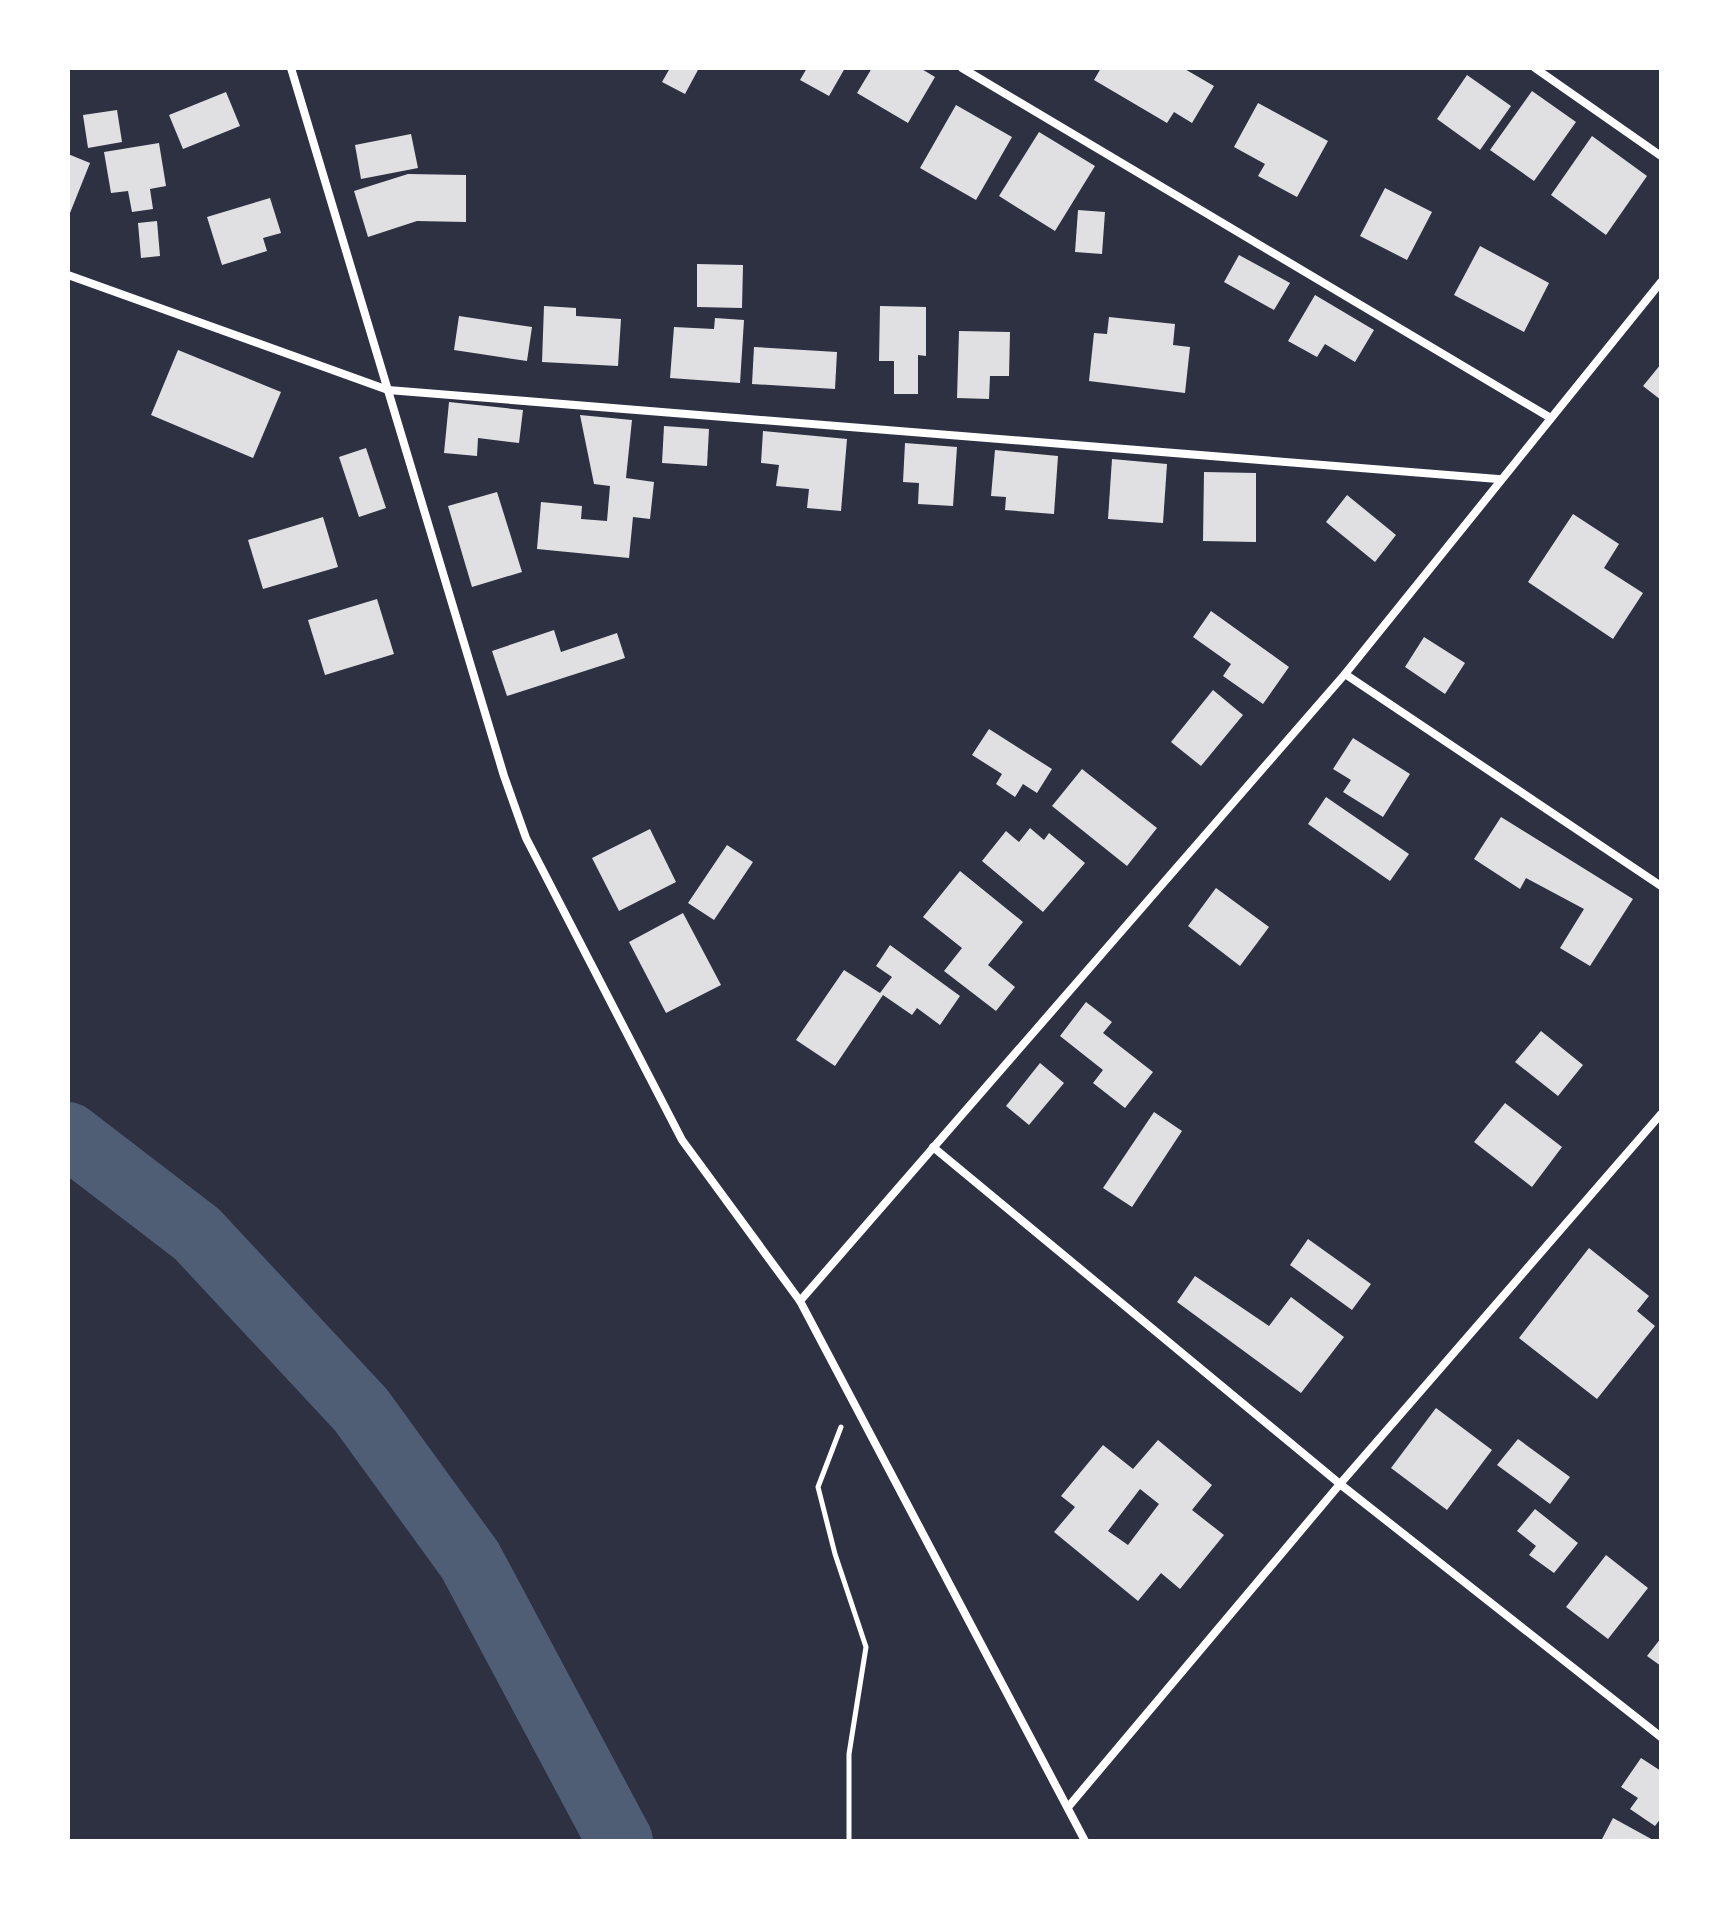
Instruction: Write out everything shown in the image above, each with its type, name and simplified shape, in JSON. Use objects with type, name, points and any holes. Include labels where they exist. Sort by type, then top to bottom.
[{"type":"street","points":[[291,68],[504,776],[526,838],[682,1140],[800,1301],[851,1401],[899,1483],[1085,1841]]},
{"type":"street","points":[[962,68],[1549,417]]},
{"type":"street","points":[[1535,68],[1661,156]]},
{"type":"street","points":[[68,275],[388,390],[1498,479]]},
{"type":"street","points":[[800,1301],[1345,674],[1498,479],[1661,282]]},
{"type":"street","points":[[1345,674],[1661,886]]},
{"type":"street","points":[[1069,1806],[1340,1484],[1661,1114]]},
{"type":"street","points":[[933,1147],[1340,1484],[1661,1737]]},
{"type":"path","points":[[849,1841],[849,1754],[866,1647],[835,1554],[818,1487],[851,1401]]},
{"type":"building","points":[[670,68],[699,68],[685,94],[662,82]]},
{"type":"building","points":[[807,68],[845,68],[829,96],[800,80]]},
{"type":"building","points":[[872,68],[920,68],[935,77],[908,123],[857,93]]},
{"type":"building","points":[[1101,68],[1183,68],[1214,86],[1192,123],[1174,112],[1167,123],[1094,80]]},
{"type":"building","points":[[1467,75],[1511,106],[1480,150],[1437,119]]},
{"type":"building","points":[[1532,91],[1576,122],[1534,181],[1490,150]]},
{"type":"building","points":[[226,92],[240,126],[183,149],[169,115]]},
{"type":"building","points":[[1258,103],[1328,141],[1297,197],[1258,176],[1265,164],[1234,147]]},
{"type":"building","points":[[956,105],[1012,137],[976,200],[920,168]]},
{"type":"building","points":[[117,110],[122,142],[88,148],[83,115]]},
{"type":"building","points":[[1039,132],[1095,166],[1055,231],[999,196]]},
{"type":"building","points":[[411,134],[418,168],[361,179],[355,145]]},
{"type":"building","points":[[1592,136],[1647,176],[1606,235],[1551,195]]},
{"type":"building","points":[[159,143],[166,186],[150,189],[153,209],[132,212],[128,191],[111,193],[104,152]]},
{"type":"building","points":[[68,154],[90,163],[68,218]]},
{"type":"building","points":[[408,174],[466,175],[466,222],[417,221],[368,237],[354,191]]},
{"type":"building","points":[[1385,188],[1432,212],[1407,260],[1360,236]]},
{"type":"building","points":[[270,198],[281,233],[263,238],[267,251],[222,265],[207,217]]},
{"type":"building","points":[[1078,210],[1105,212],[1102,254],[1075,252]]},
{"type":"building","points":[[157,221],[160,256],[141,258],[138,223]]},
{"type":"building","points":[[1480,246],[1549,283],[1524,332],[1454,295]]},
{"type":"building","points":[[1239,255],[1290,283],[1274,310],[1224,282]]},
{"type":"building","points":[[697,264],[743,265],[742,308],[697,307]]},
{"type":"building","points":[[1315,295],[1374,330],[1355,362],[1325,344],[1317,357],[1288,341]]},
{"type":"building","points":[[544,306],[576,308],[576,316],[621,319],[618,366],[542,362]]},
{"type":"building","points":[[880,306],[926,307],[926,356],[918,355],[918,394],[894,394],[894,361],[879,361]]},
{"type":"building","points":[[459,316],[532,327],[527,361],[454,350]]},
{"type":"building","points":[[1109,317],[1175,324],[1173,345],[1190,347],[1185,393],[1089,381],[1094,333],[1107,334]]},
{"type":"building","points":[[715,318],[744,320],[740,383],[670,378],[674,327],[714,329]]},
{"type":"building","points":[[959,331],[1010,332],[1009,376],[990,376],[989,399],[957,398]]},
{"type":"building","points":[[754,347],[837,352],[835,389],[752,384]]},
{"type":"building","points":[[178,350],[281,392],[253,458],[151,415]]},
{"type":"building","points":[[1661,364],[1661,400],[1643,386]]},
{"type":"building","points":[[449,402],[523,410],[519,443],[478,438],[477,456],[444,453]]},
{"type":"building","points":[[580,415],[632,420],[626,478],[654,482],[650,519],[633,517],[629,558],[537,549],[541,502],[582,506],[581,519],[607,521],[610,486],[594,484]]},
{"type":"building","points":[[664,426],[709,429],[707,466],[662,463]]},
{"type":"building","points":[[763,431],[847,439],[841,511],[807,508],[809,489],[776,486],[779,465],[761,463]]},
{"type":"building","points":[[905,443],[957,447],[953,506],[918,504],[919,483],[903,482]]},
{"type":"building","points":[[366,448],[386,508],[359,517],[339,457]]},
{"type":"building","points":[[995,450],[1058,456],[1054,514],[1005,510],[1006,497],[991,496]]},
{"type":"building","points":[[1112,459],[1167,464],[1163,523],[1108,519]]},
{"type":"building","points":[[1204,472],[1256,473],[1256,542],[1203,541]]},
{"type":"building","points":[[497,492],[522,572],[472,587],[448,506]]},
{"type":"building","points":[[1347,495],[1396,535],[1375,562],[1326,522]]},
{"type":"building","points":[[1573,514],[1619,544],[1604,568],[1643,593],[1613,639],[1528,582]]},
{"type":"building","points":[[323,517],[338,567],[263,589],[248,540]]},
{"type":"building","points":[[377,599],[394,654],[325,675],[308,620]]},
{"type":"building","points":[[1211,611],[1289,667],[1263,704],[1223,676],[1231,664],[1193,637]]},
{"type":"building","points":[[554,630],[561,652],[617,633],[625,658],[507,696],[492,651]]},
{"type":"building","points":[[1424,637],[1465,663],[1445,694],[1405,667]]},
{"type":"building","points":[[1213,690],[1243,715],[1201,766],[1171,742]]},
{"type":"building","points":[[989,729],[1052,769],[1037,793],[1023,784],[1015,797],[996,784],[1002,774],[972,755]]},
{"type":"building","points":[[1353,738],[1410,774],[1383,817],[1343,792],[1351,780],[1333,769]]},
{"type":"building","points":[[1082,769],[1157,828],[1127,866],[1052,806]]},
{"type":"building","points":[[1326,797],[1409,854],[1390,881],[1308,824]]},
{"type":"building","points":[[1501,817],[1633,899],[1590,966],[1560,948],[1584,909],[1526,878],[1520,889],[1474,859]]},
{"type":"building","points":[[1030,828],[1044,840],[1049,833],[1085,863],[1043,912],[982,861],[1006,831],[1019,842]]},
{"type":"building","points":[[650,829],[676,882],[619,911],[592,858]]},
{"type":"building","points":[[727,845],[753,862],[714,920],[688,903]]},
{"type":"building","points":[[960,871],[1023,922],[988,965],[1015,987],[996,1011],[944,971],[962,948],[923,917]]},
{"type":"building","points":[[1216,888],[1269,927],[1240,966],[1188,926]]},
{"type":"building","points":[[683,913],[721,985],[666,1013],[629,942]]},
{"type":"building","points":[[890,945],[960,996],[940,1025],[917,1008],[912,1015],[883,995],[835,1066],[796,1040],[844,970],[880,993],[892,977],[876,966]]},
{"type":"building","points":[[1086,1002],[1112,1022],[1103,1033],[1153,1072],[1125,1108],[1093,1083],[1103,1070],[1060,1036]]},
{"type":"building","points":[[1541,1031],[1583,1065],[1558,1096],[1515,1062]]},
{"type":"building","points":[[1040,1063],[1064,1083],[1029,1125],[1006,1106]]},
{"type":"building","points":[[1505,1103],[1562,1147],[1532,1187],[1474,1142]]},
{"type":"building","points":[[1154,1112],[1182,1131],[1132,1207],[1103,1188]]},
{"type":"building","points":[[1308,1239],[1371,1284],[1352,1310],[1290,1265]]},
{"type":"building","points":[[1589,1248],[1649,1296],[1637,1311],[1655,1326],[1597,1399],[1519,1338]]},
{"type":"building","points":[[1195,1276],[1269,1326],[1291,1297],[1344,1337],[1301,1393],[1177,1302]]},
{"type":"building","points":[[1436,1408],[1492,1450],[1447,1510],[1391,1468]]},
{"type":"building","points":[[1518,1439],[1570,1477],[1550,1504],[1497,1465]]},
{"type":"building","points":[[1158,1440],[1212,1485],[1192,1510],[1224,1535],[1180,1589],[1161,1573],[1138,1601],[1054,1532],[1075,1507],[1061,1496],[1103,1445],[1133,1469]],"holes":[[[1140,1489],[1159,1504],[1128,1545],[1108,1531]]]},
{"type":"building","points":[[1535,1509],[1578,1543],[1554,1573],[1529,1555],[1536,1546],[1517,1531]]},
{"type":"building","points":[[1606,1555],[1648,1588],[1608,1639],[1566,1607]]},
{"type":"building","points":[[1661,1638],[1661,1666],[1647,1656]]},
{"type":"building","points":[[1641,1758],[1661,1771],[1661,1818],[1655,1826],[1630,1809],[1638,1798],[1621,1787]]},
{"type":"building","points":[[1613,1818],[1655,1841],[1601,1841]]},
{"type":"waterway","points":[[68,1135],[197,1234],[361,1410],[470,1560],[620,1841]]}]
